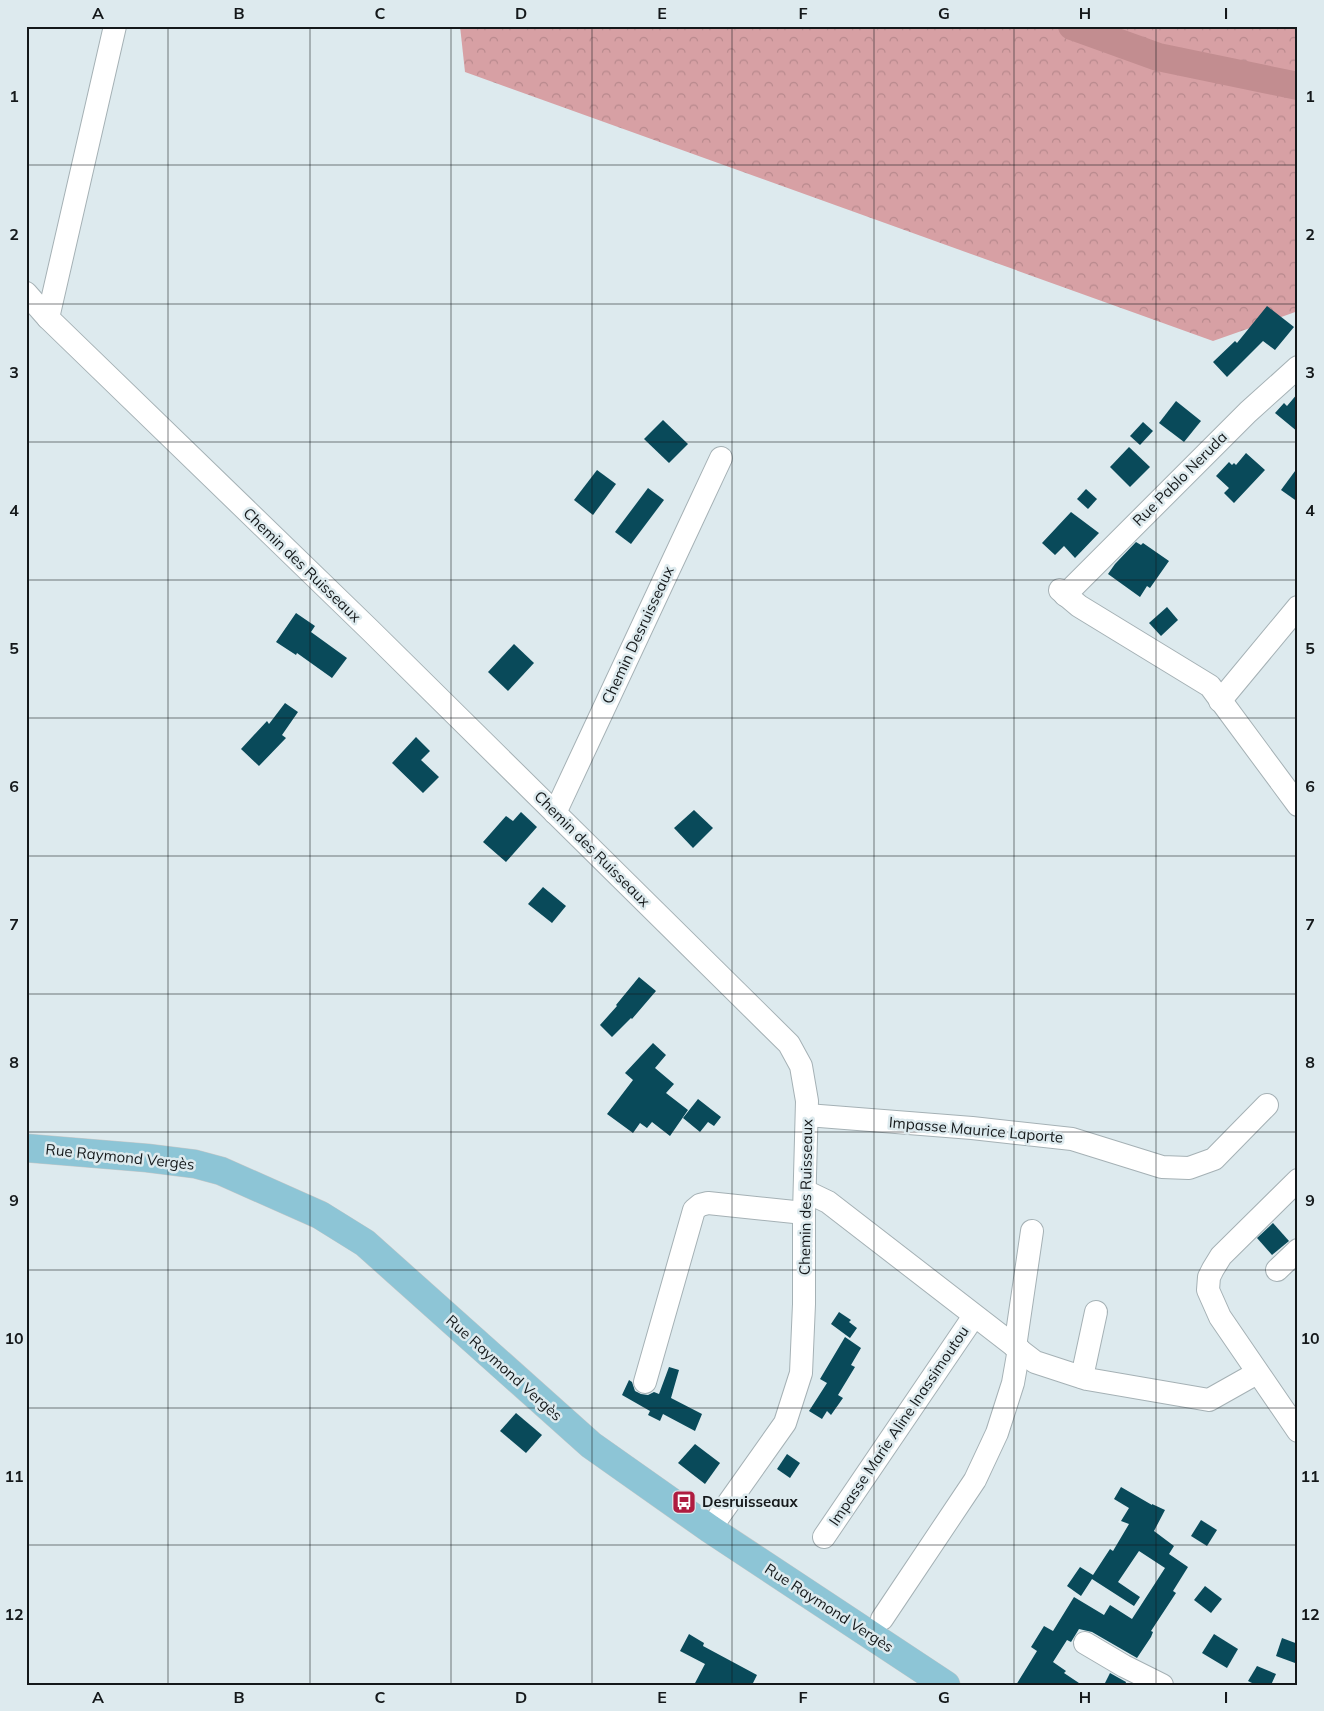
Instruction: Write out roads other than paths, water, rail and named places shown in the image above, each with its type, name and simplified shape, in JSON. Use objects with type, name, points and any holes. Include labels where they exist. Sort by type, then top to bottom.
[{"type":"main road","name":"Rue Raymond Vergès","points":[[26,1148],[195,1164],[229,1175],[320,1215],[365,1243],[592,1445],[710,1529],[946,1685]]},
{"type":"street","points":[[48,318],[115,26]]},
{"type":"street","name":"Chemin des Ruisseaux","points":[[26,293],[48,318],[154,424],[371,631],[789,1044],[801,1066],[807,1101],[801,1374],[785,1424],[710,1529]]},
{"type":"street","name":"Rue Pablo Neruda","points":[[1298,367],[1248,412],[1063,592],[1079,606],[1210,686],[1298,805]]},
{"type":"street","name":"Chemin Desruisseaux","points":[[555,813],[721,458]]},
{"type":"street","points":[[1220,701],[1298,607]]},
{"type":"street","name":"Impasse Maurice Laporte","points":[[807,1116],[972,1128],[1072,1139],[1162,1167],[1189,1168],[1214,1159],[1267,1105]]},
{"type":"street","points":[[1298,1180],[1221,1256],[1209,1276],[1208,1290],[1220,1317],[1298,1431]]},
{"type":"street","points":[[805,1191],[828,1202],[1036,1362],[1082,1377],[1116,1385],[1209,1400],[1257,1373]]},
{"type":"street","points":[[645,1382],[694,1210],[700,1205],[708,1203],[804,1213]]},
{"type":"street","points":[[882,1619],[975,1480],[997,1434],[1013,1383],[1032,1231]]},
{"type":"street","points":[[1277,1270],[1298,1250]]},
{"type":"street","points":[[1082,1377],[1096,1312]]},
{"type":"street","name":"Impasse Marie Aline Inassimoutou","points":[[824,1536],[974,1316]]},
{"type":"street","points":[[1085,1643],[1124,1666],[1162,1685]]},
{"type":"waterway","points":[[1072,26],[1158,57],[1298,86]]},
{"type":"place","name":"Desruisseaux","points":[[684,1502]]}]
